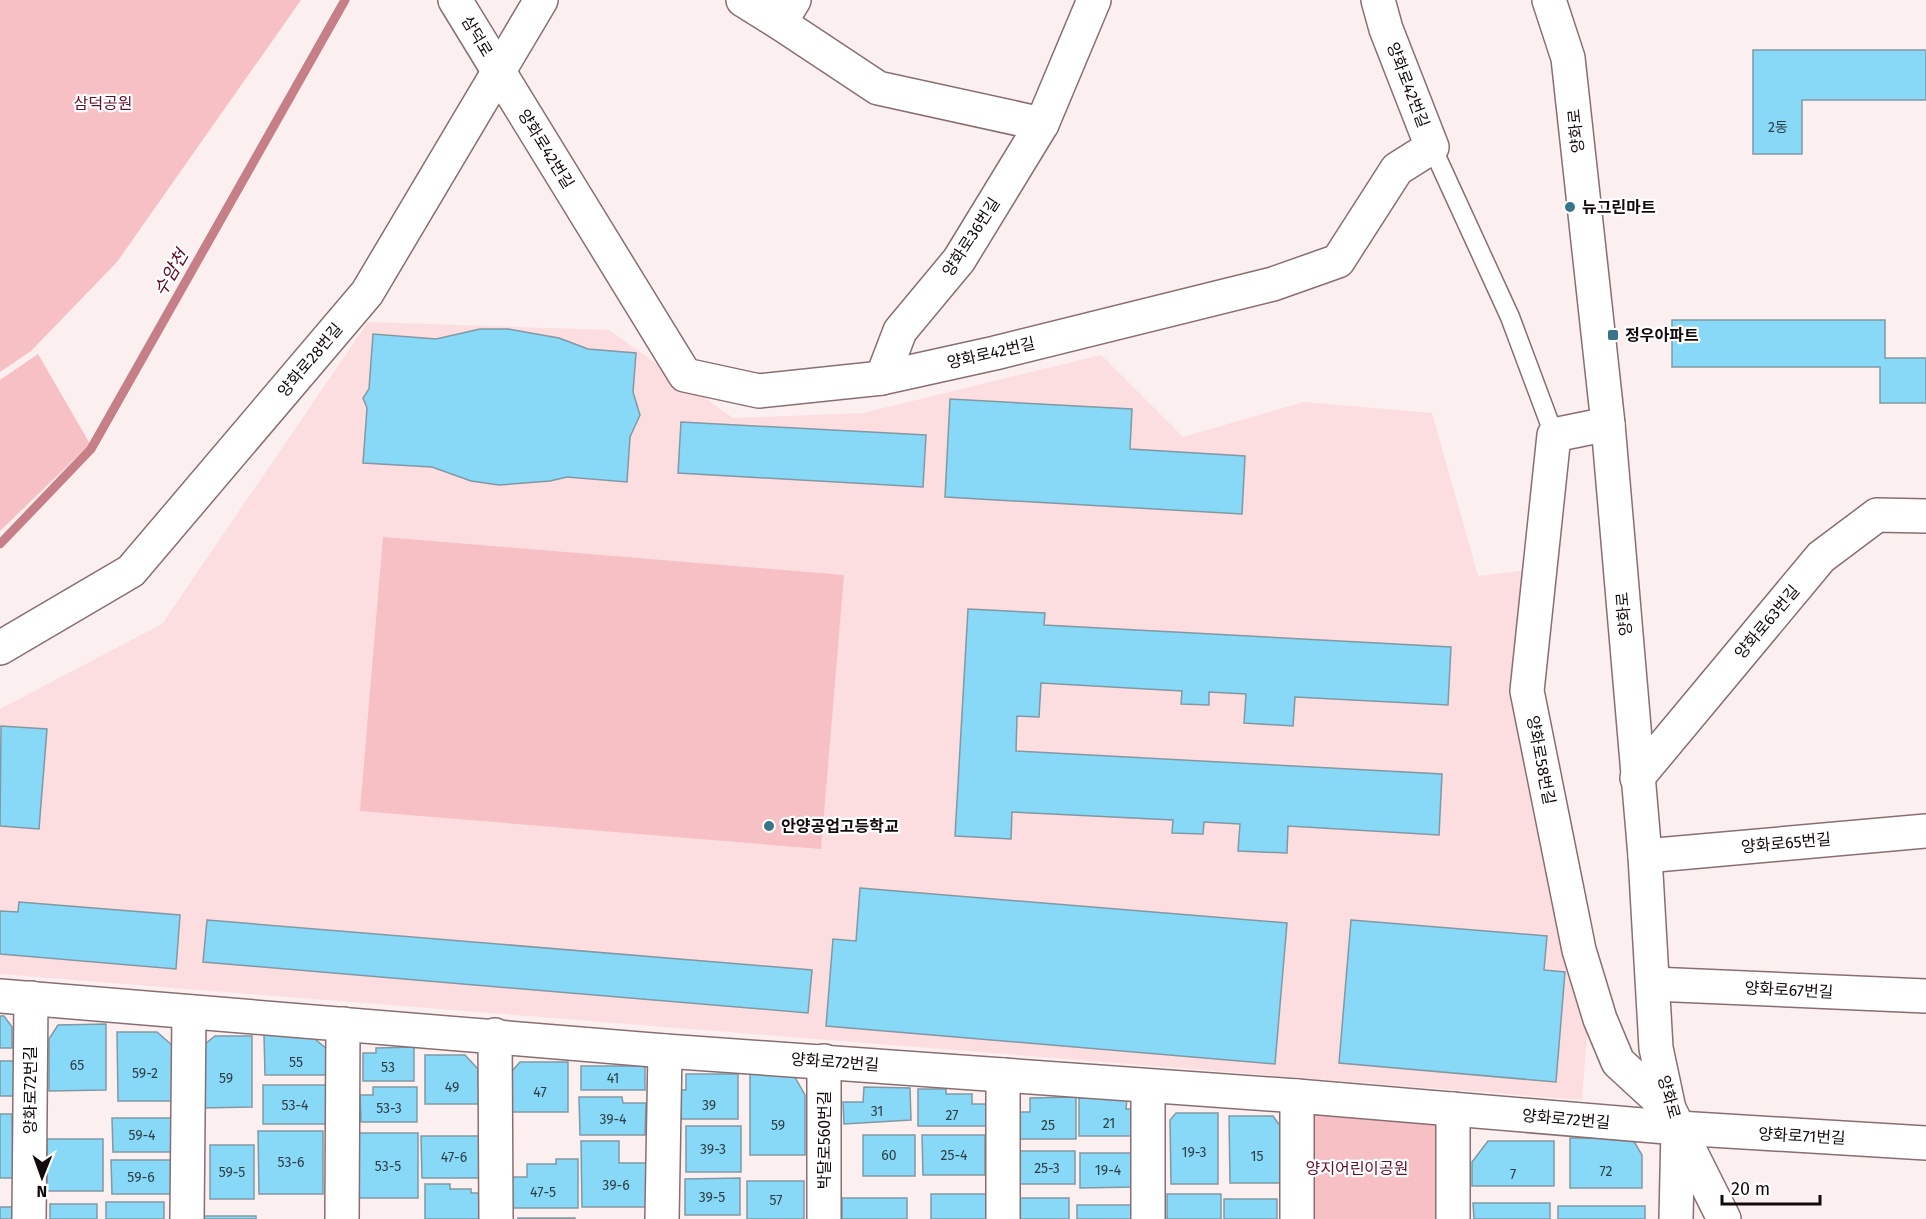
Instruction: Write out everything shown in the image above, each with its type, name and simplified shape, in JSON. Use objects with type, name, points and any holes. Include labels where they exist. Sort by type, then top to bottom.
[{"type":"street","name":"삼덕로","points":[[455,0],[499,72]]},
{"type":"street","name":"양화로28번길","points":[[0,648],[132,571],[367,293],[542,0]]},
{"type":"street","points":[[743,0],[787,12],[878,88],[1042,124]]},
{"type":"street","name":"양화로36번길","points":[[882,378],[900,331],[959,260],[1042,124],[1094,0]]},
{"type":"street","name":"양화로42번길","points":[[499,72],[685,375],[759,391],[882,378],[995,353],[1273,284],[1338,261],[1397,169],[1432,147],[1386,29],[1378,0]]},
{"type":"street","name":"양화로","points":[[1549,0],[1568,58],[1608,424],[1645,856],[1656,1048],[1674,1119],[1724,1219]]},
{"type":"street","points":[[1554,435],[1608,424]]},
{"type":"street","name":"양화로58번길","points":[[1554,435],[1527,691],[1579,951],[1600,1019],[1618,1062],[1674,1119]]},
{"type":"street","name":"양화로63번길","points":[[1637,778],[1821,557],[1877,515],[1926,516]]},
{"type":"street","name":"양화로65번길","points":[[1645,856],[1926,831]]},
{"type":"street","name":"양화로67번길","points":[[1653,984],[1926,996]]},
{"type":"street","name":"양화로72번길","points":[[29,1219],[16,997],[495,1035],[665,1051],[824,1061],[1148,1088],[1297,1096],[1453,1109],[1674,1119]]},
{"type":"street","points":[[187,1219],[189,1012]]},
{"type":"street","points":[[342,1219],[343,1024]]},
{"type":"street","points":[[495,1035],[496,1219]]},
{"type":"street","points":[[662,1219],[665,1051]]},
{"type":"street","name":"박달로560번길","points":[[824,1061],[824,1219]]},
{"type":"street","points":[[1003,1219],[1004,1075]]},
{"type":"street","points":[[1148,1088],[1148,1219]]},
{"type":"street","points":[[1297,1096],[1297,1219]]},
{"type":"street","points":[[1453,1109],[1453,1219]]},
{"type":"street","points":[[1674,1119],[1676,1219]]},
{"type":"street","name":"양화로71번길","points":[[1674,1119],[1926,1143]]},
{"type":"lane","points":[[1432,147],[1510,318],[1554,435]]},
{"type":"shaded area","name":"안양공업고등학교","points":[[368,322],[609,330],[733,418],[863,413],[1101,355],[1183,437],[1304,402],[1432,413],[1478,576],[1528,570],[1510,681],[1561,943],[1588,1022],[1582,1100],[0,974],[0,709],[162,624]]},
{"type":"green space","name":"삼덕공원","points":[[0,0],[301,0],[117,262],[31,351],[0,372]]},
{"type":"green space","points":[[38,354],[90,444],[0,531],[0,380]]},
{"type":"green space","points":[[383,537],[844,575],[821,849],[360,811]]},
{"type":"green space","name":"양지어린이공원","points":[[1303,1112],[1442,1124],[1442,1219],[1303,1219]]},
{"type":"building","points":[[1753,50],[1926,50],[1926,100],[1802,100],[1802,154],[1753,154]]},
{"type":"building","points":[[1672,320],[1885,320],[1885,358],[1926,358],[1926,403],[1880,403],[1880,367],[1672,367]]},
{"type":"building","points":[[480,329],[508,329],[559,338],[588,349],[636,353],[633,392],[640,415],[630,437],[627,482],[567,477],[550,481],[499,485],[471,481],[432,467],[363,463],[367,408],[363,398],[369,389],[373,334],[436,339]]},
{"type":"building","points":[[950,399],[1132,409],[1130,449],[1245,456],[1242,514],[945,497]]},
{"type":"building","points":[[681,422],[926,435],[923,487],[678,473]]},
{"type":"building","points":[[968,609],[1045,613],[1044,625],[1451,647],[1448,705],[1295,697],[1293,726],[1244,723],[1246,694],[1209,692],[1209,705],[1181,704],[1182,691],[1041,683],[1039,717],[1017,716],[1016,751],[1442,774],[1439,835],[1288,826],[1287,853],[1238,851],[1240,824],[1204,822],[1203,834],[1172,833],[1173,820],[1012,812],[1011,839],[955,836]]},
{"type":"building","points":[[1,726],[47,729],[39,829],[0,826]]},
{"type":"building","points":[[860,888],[1287,923],[1275,1064],[826,1026],[833,939],[856,941]]},
{"type":"building","points":[[19,902],[180,915],[176,969],[0,954],[0,911],[18,912]]},
{"type":"building","points":[[207,920],[812,970],[808,1013],[203,962]]},
{"type":"building","points":[[1351,920],[1547,936],[1544,970],[1565,972],[1556,1082],[1339,1063]]},
{"type":"building","points":[[0,1016],[4,1016],[12,1027],[12,1048],[0,1048]]},
{"type":"building","points":[[106,1024],[106,1090],[49,1091],[49,1039],[58,1025]]},
{"type":"building","points":[[117,1032],[157,1032],[173,1046],[173,1101],[118,1101]]},
{"type":"building","points":[[264,1035],[310,1035],[327,1049],[327,1075],[265,1075]]},
{"type":"building","points":[[215,1036],[252,1036],[252,1107],[200,1108],[200,1048]]},
{"type":"building","points":[[414,1047],[414,1081],[363,1081],[363,1053],[376,1053],[376,1048]]},
{"type":"building","points":[[425,1055],[465,1055],[478,1069],[479,1104],[425,1104]]},
{"type":"building","points":[[0,1061],[15,1061],[15,1096],[0,1096]]},
{"type":"building","points":[[520,1062],[568,1062],[568,1112],[512,1112],[512,1071]]},
{"type":"building","points":[[581,1066],[645,1066],[645,1090],[581,1090]]},
{"type":"building","points":[[750,1073],[793,1074],[805,1095],[805,1155],[750,1155]]},
{"type":"building","points":[[686,1074],[738,1074],[738,1119],[681,1119],[680,1090],[686,1090]]},
{"type":"building","points":[[263,1085],[326,1085],[327,1124],[263,1124]]},
{"type":"building","points":[[373,1087],[417,1087],[417,1122],[361,1122],[360,1095],[373,1095]]},
{"type":"building","points":[[864,1087],[910,1088],[911,1120],[844,1124],[843,1102],[863,1102]]},
{"type":"building","points":[[918,1089],[946,1089],[946,1094],[972,1094],[972,1104],[986,1104],[986,1126],[918,1126]]},
{"type":"building","points":[[579,1097],[622,1097],[623,1103],[646,1103],[645,1135],[580,1135]]},
{"type":"building","points":[[1076,1097],[1076,1139],[1020,1139],[1020,1112],[1030,1112],[1030,1098]]},
{"type":"building","points":[[1079,1098],[1127,1098],[1126,1109],[1138,1109],[1138,1136],[1079,1136]]},
{"type":"building","points":[[1176,1113],[1218,1113],[1218,1184],[1171,1184],[1170,1120]]},
{"type":"building","points":[[0,1114],[12,1114],[13,1178],[0,1178]]},
{"type":"building","points":[[1229,1116],[1273,1116],[1283,1130],[1283,1183],[1230,1183]]},
{"type":"building","points":[[112,1118],[171,1118],[171,1152],[113,1152]]},
{"type":"building","points":[[686,1126],[741,1126],[741,1172],[686,1172]]},
{"type":"building","points":[[258,1131],[323,1131],[323,1194],[259,1194]]},
{"type":"building","points":[[358,1133],[418,1133],[418,1198],[358,1198]]},
{"type":"building","points":[[863,1135],[915,1135],[915,1176],[863,1176]]},
{"type":"building","points":[[922,1135],[985,1135],[985,1175],[923,1175]]},
{"type":"building","points":[[421,1136],[487,1136],[487,1178],[422,1178]]},
{"type":"building","points":[[1570,1138],[1632,1138],[1642,1155],[1642,1188],[1570,1188]]},
{"type":"building","points":[[47,1139],[103,1139],[103,1191],[47,1191]]},
{"type":"building","points":[[581,1141],[619,1141],[619,1163],[650,1163],[650,1207],[582,1207]]},
{"type":"building","points":[[1488,1141],[1554,1141],[1554,1186],[1472,1186],[1472,1162]]},
{"type":"building","points":[[210,1145],[254,1145],[254,1199],[210,1199]]},
{"type":"building","points":[[1019,1151],[1075,1151],[1075,1184],[1019,1184]]},
{"type":"building","points":[[1080,1153],[1135,1153],[1135,1187],[1080,1188]]},
{"type":"building","points":[[556,1159],[578,1159],[578,1208],[507,1208],[507,1177],[527,1177],[527,1164],[556,1164]]},
{"type":"building","points":[[111,1160],[171,1160],[171,1194],[112,1194]]},
{"type":"building","points":[[740,1178],[740,1215],[685,1215],[685,1179]]},
{"type":"building","points":[[747,1181],[804,1181],[804,1219],[747,1219]]},
{"type":"building","points":[[425,1184],[450,1184],[450,1189],[471,1189],[471,1193],[484,1193],[485,1219],[425,1219]]},
{"type":"building","points":[[931,1194],[989,1194],[989,1219],[931,1219]]},
{"type":"building","points":[[1167,1194],[1221,1194],[1221,1219],[1167,1219]]},
{"type":"building","points":[[842,1198],[907,1198],[907,1219],[842,1219]]},
{"type":"building","points":[[1018,1198],[1069,1198],[1069,1219],[1018,1219]]},
{"type":"building","points":[[1224,1199],[1277,1199],[1277,1219],[1224,1219]]},
{"type":"building","points":[[106,1202],[164,1202],[164,1219],[106,1219]]},
{"type":"building","points":[[1473,1203],[1550,1203],[1550,1219],[1474,1219]]},
{"type":"building","points":[[50,1204],[97,1204],[97,1219],[50,1219]]},
{"type":"building","points":[[1077,1205],[1135,1205],[1135,1219],[1077,1219]]},
{"type":"building","points":[[1558,1206],[1645,1206],[1645,1219],[1558,1219]]},
{"type":"building","points":[[0,1207],[14,1207],[14,1219],[0,1219]]},
{"type":"building","points":[[202,1216],[256,1216],[256,1219],[202,1219]]},
{"type":"building","points":[[575,1218],[575,1219],[518,1219]]},
{"type":"waterway","name":"수암천","points":[[0,544],[91,449],[345,0]]},
{"type":"place","name":"뉴그린마트","points":[[1570,207]]},
{"type":"place","name":"정우아파트","points":[[1613,335]]},
{"type":"place","name":"안양공업고등학교","points":[[769,826]]}]
